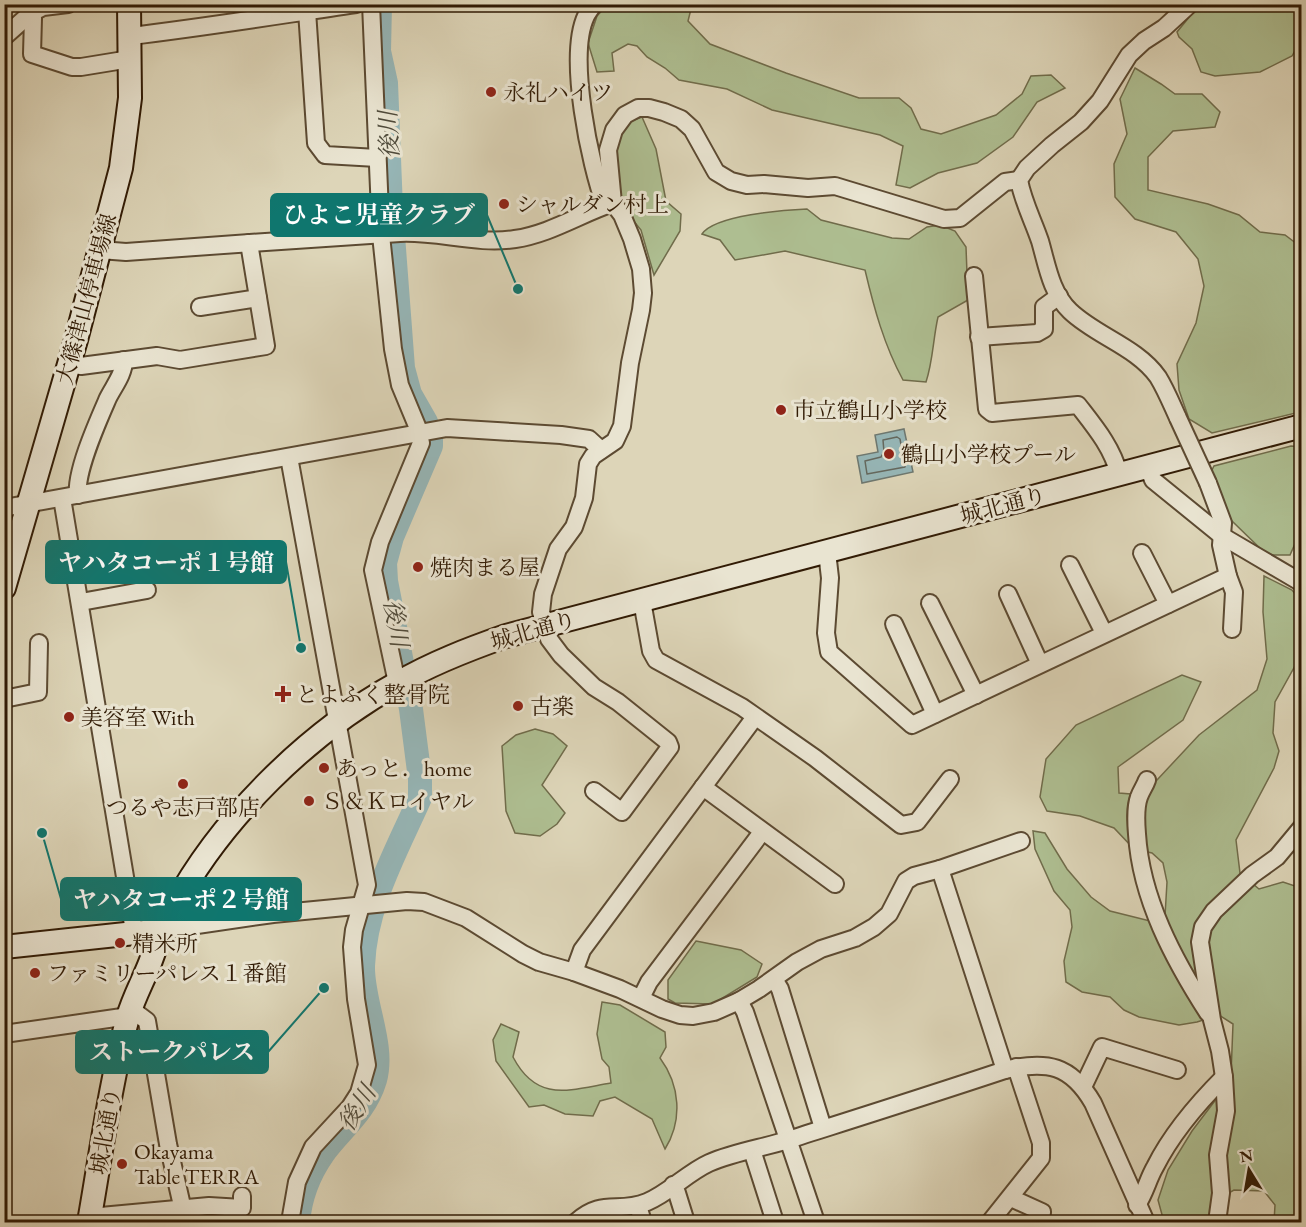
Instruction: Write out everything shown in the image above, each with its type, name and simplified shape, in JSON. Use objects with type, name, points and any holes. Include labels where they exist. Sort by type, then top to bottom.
[{"type":"street","points":[[4,37],[31,13],[43,7],[68,4]]},
{"type":"street","name":"大篠津山停車場線","points":[[4,588],[69,364],[121,168],[130,98],[129,4]]},
{"type":"street","points":[[31,13],[33,18],[32,54],[81,67],[130,47],[230,24],[275,15],[356,4]]},
{"type":"street","points":[[371,4],[377,158],[391,234],[393,349],[400,385],[426,431]]},
{"type":"street","points":[[594,4],[586,17],[580,42],[579,70],[584,115],[609,204],[622,215],[632,239],[641,269],[643,293],[630,363],[622,426],[615,441],[593,456],[588,464],[584,498],[574,527],[558,549],[543,594],[541,612],[549,639],[569,663],[594,687],[618,702],[668,742],[670,747],[622,812],[594,791]]},
{"type":"street","points":[[1190,4],[1130,55],[1100,101],[1081,122],[1027,168],[1019,180],[1051,279],[1059,296],[1069,310],[1136,356],[1157,376],[1209,483],[1223,523],[1221,545],[1234,592],[1232,629]]},
{"type":"street","points":[[307,11],[316,143],[325,155],[377,158]]},
{"type":"street","points":[[609,204],[608,150],[614,130],[625,115],[638,108],[649,108],[681,119],[692,129],[716,172],[731,181],[747,185],[764,184],[808,189],[835,186],[944,219],[960,218],[1005,182],[1019,180]]},
{"type":"street","points":[[100,250],[126,252],[391,234],[513,240],[558,227],[609,204]]},
{"type":"street","points":[[69,364],[81,366],[157,356],[180,360],[266,346],[249,243]]},
{"type":"street","points":[[974,276],[987,409],[992,413],[1078,405],[1107,443],[1119,474]]},
{"type":"street","points":[[979,337],[1037,333],[1044,329],[1044,307],[1059,296]]},
{"type":"street","points":[[200,307],[258,298]]},
{"type":"street","points":[[124,360],[124,368],[108,397],[93,434],[77,486],[70,497],[81,602],[134,931]]},
{"type":"street","name":"城北通り","points":[[90,1220],[108,1110],[130,1013],[172,909],[198,866],[228,827],[264,786],[337,721],[418,672],[455,654],[506,636],[1302,426]]},
{"type":"street","points":[[4,508],[447,428],[561,435],[589,439],[602,450]]},
{"type":"street","points":[[398,683],[374,570],[380,542],[426,431]]},
{"type":"street","points":[[289,457],[367,885],[363,906],[354,930],[352,970],[367,1065],[359,1093],[350,1107],[313,1147],[297,1182],[290,1222]]},
{"type":"street","points":[[1148,467],[1153,480],[1222,536],[1302,583]]},
{"type":"street","points":[[827,552],[830,578],[826,633],[830,652],[912,725],[1228,576]]},
{"type":"street","points":[[1142,553],[1168,603]]},
{"type":"street","points":[[1070,566],[1104,633]]},
{"type":"street","points":[[81,602],[147,590]]},
{"type":"street","points":[[1008,594],[1040,664]]},
{"type":"street","points":[[642,601],[651,651],[656,660],[742,707],[815,758],[902,825],[917,822],[950,779]]},
{"type":"street","points":[[930,603],[976,695]]},
{"type":"street","points":[[894,624],[935,714]]},
{"type":"street","points":[[4,699],[38,692],[39,643]]},
{"type":"street","points":[[574,972],[582,950],[755,717]]},
{"type":"street","points":[[1147,780],[1139,798],[1136,819],[1144,878],[1156,916],[1188,981],[1212,1020]]},
{"type":"street","points":[[702,787],[836,884]]},
{"type":"street","points":[[1218,1222],[1221,1193],[1218,1155],[1226,1111],[1220,1051],[1212,1020],[1200,942],[1203,927],[1233,891],[1277,857],[1302,827]]},
{"type":"street","points":[[641,998],[649,982],[762,832]]},
{"type":"street","points":[[4,947],[134,931],[163,930],[273,915],[407,901],[424,902],[466,918],[539,962],[574,972],[641,998],[662,1009],[686,1015],[714,1012],[739,1000],[820,949],[855,938],[874,927],[889,914],[906,881],[914,876],[1021,841]]},
{"type":"street","points":[[940,869],[1011,1068],[1041,1143],[1041,1158],[990,1222]]},
{"type":"street","points":[[774,979],[780,989],[823,1128]]},
{"type":"street","points":[[739,1000],[816,1222]]},
{"type":"street","points":[[4,1034],[130,1013],[147,1021],[169,1153],[183,1210]]},
{"type":"street","points":[[1083,1087],[1102,1047],[1177,1070]]},
{"type":"street","points":[[576,1222],[586,1213],[597,1208],[638,1206],[653,1200],[707,1164],[728,1156],[788,1140],[1011,1068],[1033,1065],[1053,1067],[1066,1072],[1083,1087],[1098,1113],[1146,1222]]},
{"type":"street","points":[[1137,1205],[1143,1196],[1154,1167],[1179,1127],[1224,1077]]},
{"type":"street","points":[[752,1150],[775,1222]]},
{"type":"street","points":[[673,1185],[686,1222]]},
{"type":"street","points":[[90,1220],[209,1206],[242,1208],[242,1196]]},
{"type":"street","points":[[1011,1198],[1042,1212],[1041,1222]]},
{"type":"street","points":[[638,1206],[643,1222]]},
{"type":"green space","points":[[607,5],[692,5],[688,21],[710,44],[859,98],[899,98],[911,108],[921,129],[941,134],[996,115],[1022,94],[1031,76],[1051,75],[1065,88],[1037,102],[1013,137],[977,163],[938,173],[910,188],[896,185],[903,146],[880,135],[772,110],[727,89],[679,80],[647,57],[637,46],[628,44],[612,53],[614,71],[597,72],[588,43],[597,16]]},
{"type":"green space","points":[[1199,5],[1301,5],[1301,40],[1292,56],[1260,72],[1215,76],[1201,72],[1192,49],[1179,37],[1177,32]]},
{"type":"green space","points":[[1135,68],[1175,94],[1202,94],[1220,112],[1215,127],[1173,131],[1148,157],[1148,190],[1208,204],[1239,215],[1260,232],[1285,235],[1301,247],[1300,412],[1212,433],[1189,419],[1179,390],[1177,364],[1196,323],[1204,286],[1198,259],[1176,232],[1135,219],[1115,197],[1114,164],[1127,134],[1120,99]]},
{"type":"green space","points":[[642,117],[656,149],[666,201],[681,214],[680,231],[654,275],[641,230],[620,204],[612,150],[623,124]]},
{"type":"green space","points":[[807,209],[821,220],[892,238],[909,239],[927,227],[940,225],[955,231],[966,247],[968,300],[938,317],[926,382],[903,380],[880,326],[865,270],[785,251],[735,260],[720,240],[702,234],[721,222],[735,218],[767,212]]},
{"type":"green space","points":[[1291,446],[1301,447],[1301,530],[1290,555],[1267,555],[1231,520],[1211,472],[1214,466]]},
{"type":"green space","points":[[1264,576],[1292,590],[1301,601],[1301,655],[1275,702],[1273,733],[1279,751],[1274,768],[1236,840],[1240,873],[1259,889],[1283,882],[1301,888],[1301,1222],[1274,1222],[1275,1205],[1264,1191],[1234,1190],[1216,1200],[1212,1222],[1164,1222],[1158,1200],[1168,1170],[1231,1074],[1233,1024],[1219,1015],[1179,1025],[1139,1017],[1124,1010],[1110,997],[1082,992],[1066,982],[1064,961],[1072,927],[1070,910],[1054,891],[1035,849],[1033,831],[1045,833],[1067,869],[1091,897],[1110,911],[1150,921],[1165,916],[1167,882],[1163,863],[1152,853],[1134,849],[1114,828],[1080,816],[1047,811],[1040,797],[1046,759],[1076,725],[1182,675],[1201,682],[1183,720],[1118,767],[1119,793],[1143,795],[1199,735],[1257,690],[1267,659],[1263,612]]},
{"type":"green space","points":[[535,729],[553,734],[567,746],[542,785],[565,813],[557,824],[540,836],[515,833],[506,811],[502,746],[516,735]]},
{"type":"green space","points":[[696,941],[741,950],[762,964],[757,977],[713,1004],[675,1003],[668,999],[668,980]]},
{"type":"green space","points":[[602,1002],[620,1005],[665,1032],[666,1047],[660,1058],[672,1080],[677,1115],[671,1138],[665,1149],[652,1119],[615,1097],[600,1101],[593,1116],[565,1114],[544,1105],[529,1107],[496,1061],[493,1040],[501,1024],[519,1032],[513,1057],[522,1072],[543,1087],[568,1090],[611,1083],[609,1067],[602,1059],[597,1034]]},
{"type":"water","name":"鶴山小学校プール","points":[[904,429],[913,472],[862,483],[857,456],[878,452],[875,435]]},
{"type":"waterway","name":"後川","points":[[298,1222],[303,1196],[313,1170],[323,1154],[359,1111],[371,1092],[375,1080],[377,1052],[364,980],[365,944],[369,922],[383,880],[420,798],[420,779],[411,709],[386,581],[385,563],[392,537],[431,446],[431,436],[410,394],[403,368],[391,209],[386,83],[379,51],[380,4]]},
{"type":"place","name":"永礼ハイツ","points":[[491,92]]},
{"type":"place","name":"シャルダン村上","points":[[504,204]]},
{"type":"place","name":"ひよこ児童クラブ","points":[[518,289]]},
{"type":"place","name":"市立鶴山小学校","points":[[781,410]]},
{"type":"place","name":"鶴山小学校プール","points":[[889,454]]},
{"type":"place","name":"焼肉まる屋","points":[[418,567]]},
{"type":"place","name":"ヤハタコーポ１号館","points":[[301,648]]},
{"type":"place","name":"とよふく整骨院","points":[[283,694]]},
{"type":"place","name":"古楽","points":[[518,706]]},
{"type":"place","name":"美容室 With","points":[[69,717]]},
{"type":"place","name":"あっと．home","points":[[324,768]]},
{"type":"place","name":"つるや志戸部店","points":[[183,784]]},
{"type":"place","name":"Ｓ＆Ｋロイヤル","points":[[309,801]]},
{"type":"place","name":"ヤハタコーポ２号館","points":[[42,833]]},
{"type":"place","name":"精米所","points":[[120,943]]},
{"type":"place","name":"ファミリーパレス１番館","points":[[35,973]]},
{"type":"place","name":"ストークパレス","points":[[324,988]]},
{"type":"place","name":"Okayama Table TERRA","points":[[122,1164]]}]
